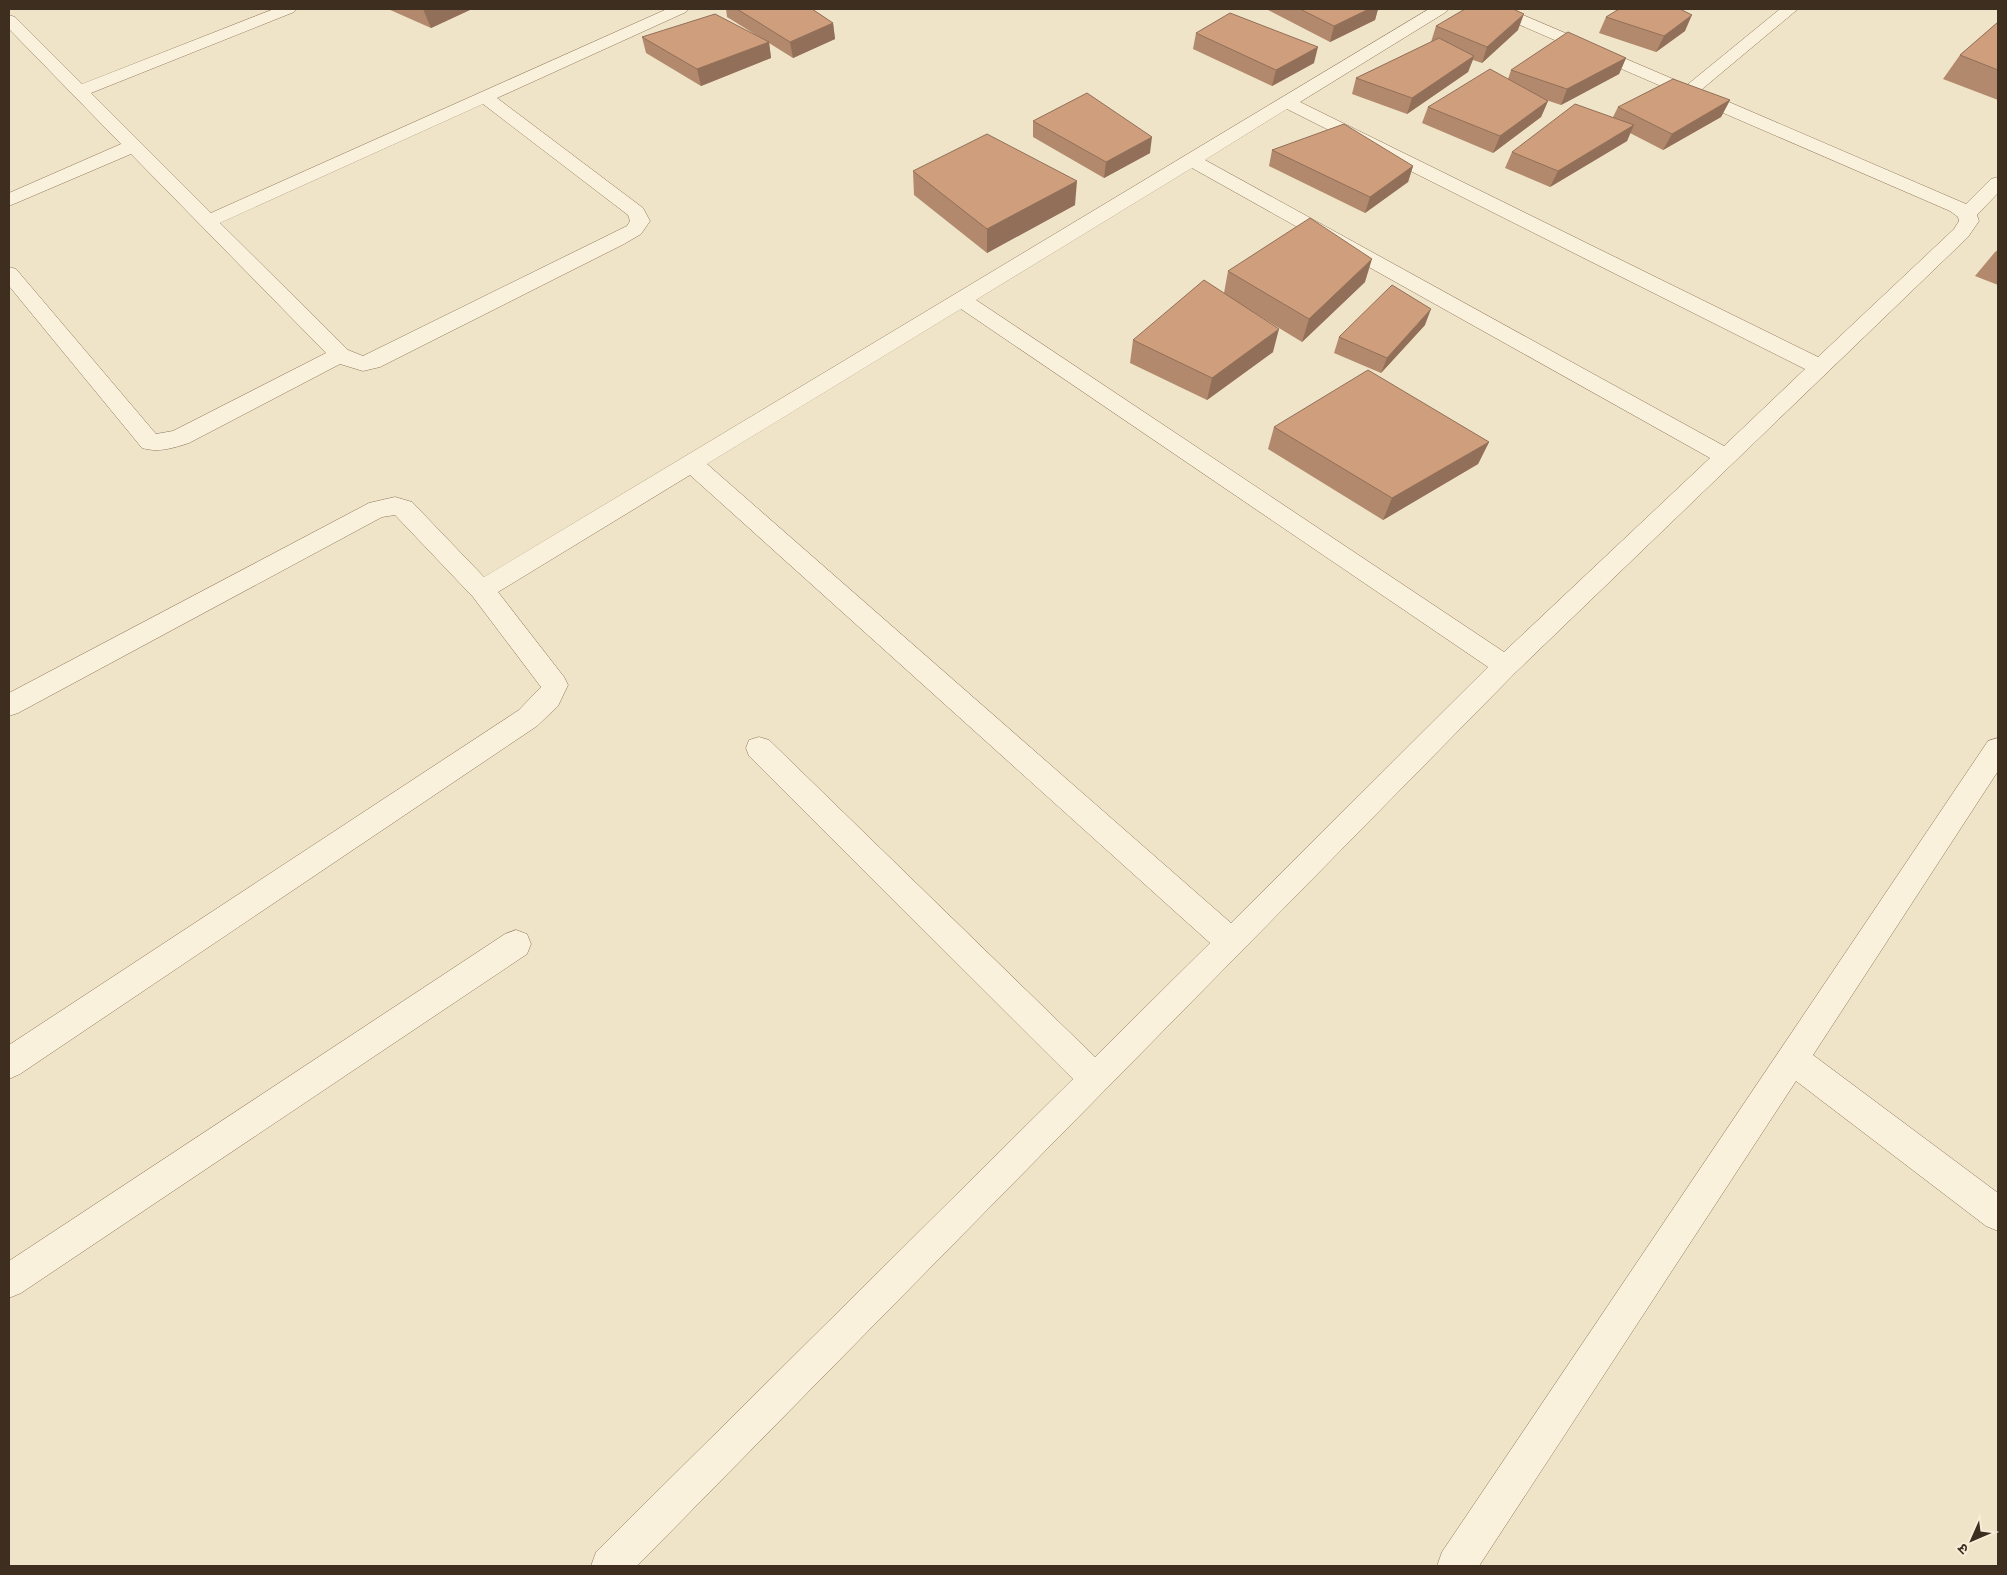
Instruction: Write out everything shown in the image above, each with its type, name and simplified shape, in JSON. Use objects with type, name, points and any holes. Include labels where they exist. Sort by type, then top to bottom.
[{"type":"street","points":[[79,91],[288,9]]},
{"type":"street","points":[[208,221],[486,98],[680,9]]},
{"type":"street","points":[[482,590],[1440,9]]},
{"type":"street","points":[[610,1566],[1506,666],[1724,456],[1961,233],[1969,221],[1967,214],[1957,207],[1496,9]]},
{"type":"street","points":[[1688,92],[1790,9]]},
{"type":"street","points":[[9,20],[340,355],[354,363],[366,364],[372,362],[617,240],[634,230],[640,221],[636,212],[486,98]]},
{"type":"street","points":[[1286,102],[1820,366]]},
{"type":"street","points":[[9,200],[133,146]]},
{"type":"street","points":[[1191,160],[1724,456]]},
{"type":"street","points":[[1967,214],[1998,183]]},
{"type":"street","points":[[9,273],[150,442],[165,442],[181,437],[340,355]]},
{"type":"street","points":[[962,299],[1506,666]]},
{"type":"street","points":[[691,463],[1231,942]]},
{"type":"street","points":[[9,705],[377,508],[395,506],[404,508],[482,590],[555,685],[549,698],[528,718],[9,1063]]},
{"type":"street","points":[[759,748],[1095,1080]]},
{"type":"street","points":[[1456,1566],[1998,749]]},
{"type":"street","points":[[9,1282],[516,944]]},
{"type":"street","points":[[1792,1059],[1998,1214]]},
{"type":"building","points":[[737,9],[812,9],[833,23],[790,42]]},
{"type":"building","points":[[1300,9],[1369,9],[1334,26]]},
{"type":"building","points":[[1465,9],[1513,9],[1524,14],[1487,47],[1436,26]]},
{"type":"building","points":[[1619,9],[1680,9],[1692,15],[1664,36],[1606,17]]},
{"type":"building","points":[[1230,13],[1318,47],[1276,70],[1196,33]]},
{"type":"building","points":[[715,14],[769,42],[697,69],[642,37]]},
{"type":"building","points":[[1998,22],[1998,70],[1960,55]]},
{"type":"building","points":[[1568,32],[1626,58],[1567,89],[1511,70]]},
{"type":"building","points":[[1439,38],[1474,56],[1412,98],[1356,78]]},
{"type":"building","points":[[1490,69],[1548,101],[1500,136],[1428,107]]},
{"type":"building","points":[[1673,79],[1730,100],[1672,134],[1618,107]]},
{"type":"building","points":[[1087,93],[1152,137],[1106,162],[1033,121]]},
{"type":"building","points":[[1575,104],[1634,125],[1558,171],[1512,152]]},
{"type":"building","points":[[1344,124],[1413,166],[1370,197],[1272,150]]},
{"type":"building","points":[[987,134],[1077,181],[987,229],[913,171]]},
{"type":"building","points":[[1310,218],[1372,259],[1309,319],[1228,271]]},
{"type":"building","points":[[1204,280],[1279,329],[1212,378],[1133,340]]},
{"type":"building","points":[[1392,285],[1431,309],[1387,358],[1339,337]]},
{"type":"building","points":[[1368,370],[1489,442],[1392,498],[1274,427]]}]
